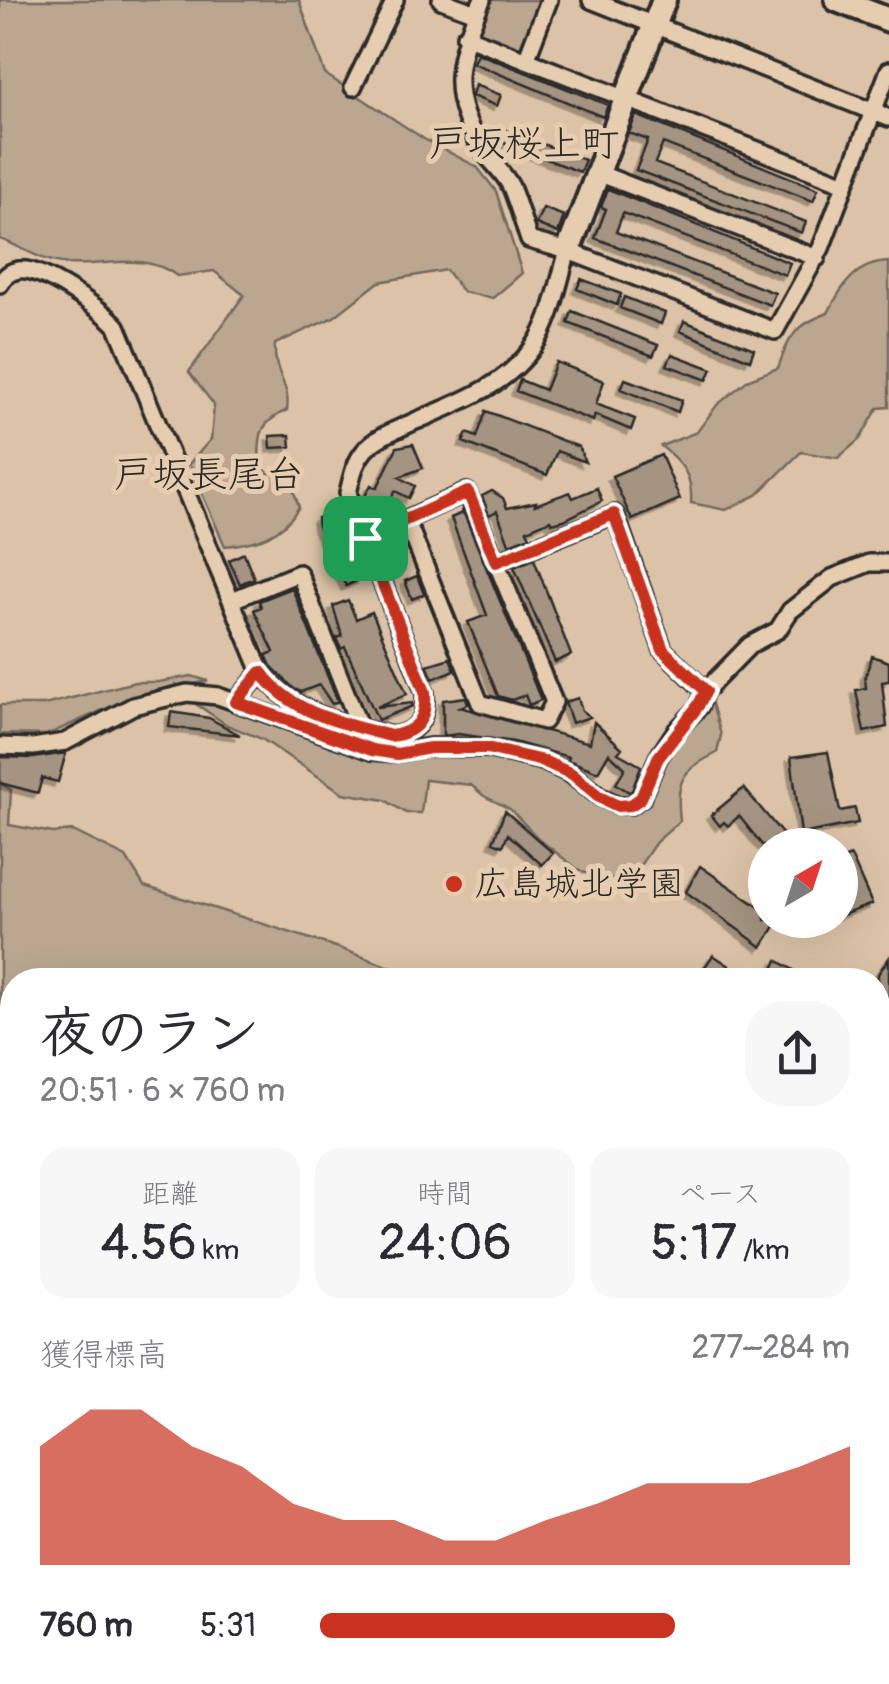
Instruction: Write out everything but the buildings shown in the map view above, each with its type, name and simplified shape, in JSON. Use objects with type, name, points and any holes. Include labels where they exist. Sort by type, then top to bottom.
[{"type":"street","points":[[353,87],[395,0]]},
{"type":"street","points":[[440,0],[479,7],[465,36],[458,84],[472,130],[511,188],[528,240],[568,251],[775,331],[816,258],[845,184],[881,115],[889,70]]},
{"type":"street","points":[[526,60],[550,0]]},
{"type":"street","points":[[591,0],[881,115]]},
{"type":"street","points":[[0,284],[18,270],[36,272],[106,312],[118,326],[261,672],[277,694],[299,708],[360,728],[390,736],[405,734],[418,726],[426,708],[425,692],[348,493],[354,468],[366,448],[387,434],[474,396],[516,366],[533,347],[546,325],[568,251],[664,0]]},
{"type":"street","points":[[837,0],[889,20]]},
{"type":"street","points":[[465,36],[845,184]]},
{"type":"street","points":[[598,173],[816,258]]},
{"type":"street","points":[[365,538],[468,492],[554,702],[544,721],[480,704],[406,520]]},
{"type":"street","points":[[496,562],[614,514],[663,650],[706,691]]},
{"type":"street","points":[[0,746],[34,747],[65,742],[134,706],[187,693],[218,696],[372,750],[397,754],[430,748],[487,748],[543,761],[572,774],[601,798],[618,806],[631,805],[641,798],[658,758],[706,691],[750,645],[778,630],[790,610],[815,588],[869,563],[889,563]]},
{"type":"street","points":[[232,600],[299,573],[360,728]]},
{"type":"street","points":[[236,702],[261,672]]},
{"type":"shaded area","points":[[0,0],[299,0],[325,74],[424,139],[477,167],[496,191],[522,273],[493,298],[463,292],[446,270],[379,282],[334,317],[275,344],[287,393],[287,410],[263,430],[259,463],[268,473],[288,473],[299,507],[268,536],[225,546],[189,464],[211,439],[214,405],[189,372],[244,295],[214,271],[177,276],[164,268],[138,262],[68,264],[40,257],[0,239]]},
{"type":"shaded area","points":[[489,0],[544,0],[525,49],[518,53],[479,38],[475,30]]},
{"type":"shaded area","points":[[889,262],[889,407],[878,408],[860,439],[838,458],[801,452],[757,495],[726,510],[691,503],[685,470],[661,446],[697,432],[717,405],[749,379],[778,368],[795,333],[828,313],[851,277],[868,266]]},
{"type":"shaded area","points":[[191,676],[208,681],[132,697],[47,735],[0,734],[0,705],[44,705],[135,682]]},
{"type":"shaded area","points":[[204,701],[260,715],[362,757],[472,756],[532,764],[557,776],[593,803],[619,812],[650,804],[664,763],[702,703],[712,704],[721,735],[717,753],[695,766],[683,779],[680,821],[625,877],[601,881],[576,868],[540,840],[510,809],[471,785],[425,780],[421,813],[406,813],[385,800],[343,793],[262,739],[227,725],[196,704]]},
{"type":"shaded area","points":[[0,783],[11,790],[9,825],[53,833],[73,831],[126,857],[144,886],[392,968],[0,968]]},
{"type":"place","name":"広島城北学園","points":[[454,884]]},
{"type":"district","name":"戸坂桜上町","points":[[524,144]]},
{"type":"district","name":"戸坂長尾台","points":[[209,475]]},
{"type":"route","points":[[468,492],[496,562],[614,514],[663,650],[706,691],[658,758],[641,798],[631,805],[618,806],[601,798],[572,774],[543,761],[487,748],[430,748],[397,754],[372,750],[236,702],[261,672],[277,694],[299,708],[390,736],[405,734],[418,726],[426,708],[425,692],[365,538],[468,492]]}]
